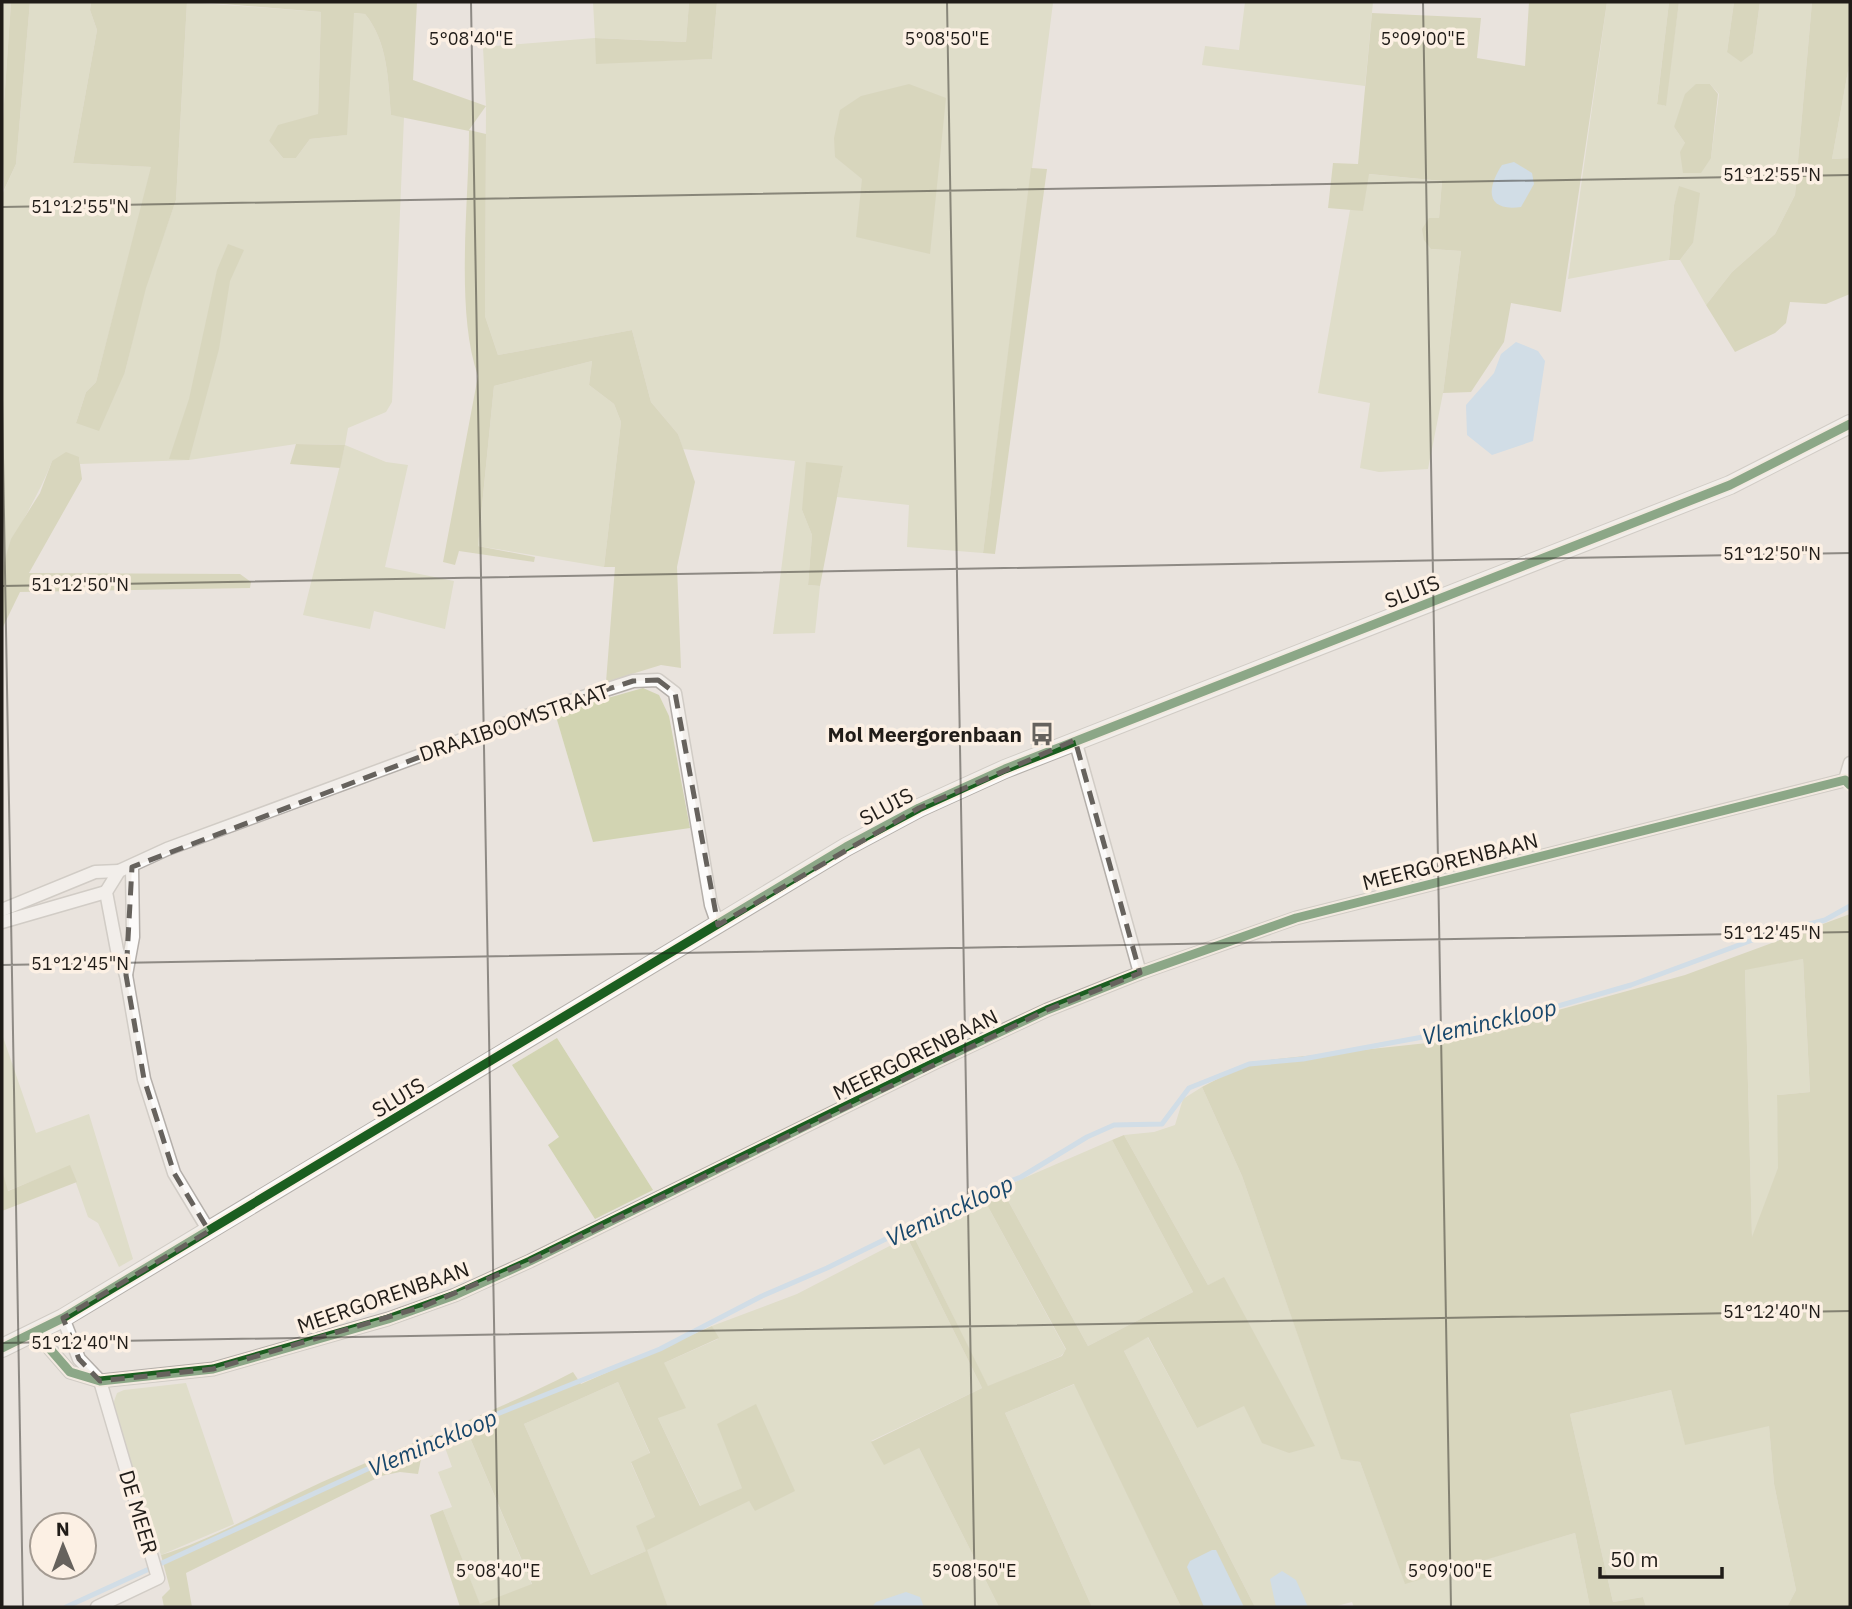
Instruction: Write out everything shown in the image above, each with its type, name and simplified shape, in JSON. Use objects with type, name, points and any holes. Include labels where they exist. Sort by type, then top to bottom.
[{"type":"street","name":"SLUIS","points":[[2,1348],[63,1318],[846,847],[919,808],[1074,740],[1707,494],[1770,467],[1850,424]]},
{"type":"street","name":"DRAAIBOOMSTRAAT","points":[[2,910],[95,872],[119,872],[180,844],[540,711],[634,681],[658,680],[675,693],[711,905],[718,925]]},
{"type":"street","points":[[1074,740],[1140,973]]},
{"type":"street","name":"MEERGORENBAAN","points":[[36,1333],[70,1371],[100,1381],[213,1369],[388,1319],[454,1295],[1035,1016],[1140,973],[1296,918],[1847,783],[1850,763]]},
{"type":"street","points":[[126,975],[133,937],[132,867]]},
{"type":"street","points":[[2,922],[106,892],[119,872]]},
{"type":"street","points":[[106,892],[117,950],[126,975],[141,1069],[159,1130],[174,1173],[209,1231]]},
{"type":"street","points":[[63,1318],[79,1359],[100,1381]]},
{"type":"street","name":"DE MEER","points":[[97,1607],[158,1578],[100,1381]]},
{"type":"highlighted area","points":[[658,680],[675,693],[680,713],[718,925],[919,808],[1075,740],[1140,973],[1047,1010],[530,1261],[422,1307],[213,1369],[100,1381],[79,1359],[63,1318],[209,1231],[174,1173],[144,1079],[126,975],[132,867],[540,711],[633,681]]},
{"type":"green space","points":[[2,2],[11,2],[2,133]]},
{"type":"green space","points":[[11,2],[30,2],[16,164],[4,190],[2,133]]},
{"type":"green space","points":[[30,2],[91,2],[90,10],[97,30],[73,163],[152,167],[96,382],[86,392],[76,423],[125,372],[145,288],[176,200],[187,2],[321,12],[318,115],[269,141],[283,158],[296,158],[310,139],[346,135],[353,13],[365,14],[373,25],[383,49],[391,115],[404,117],[392,402],[386,412],[348,428],[345,445],[296,444],[189,460],[80,464],[79,457],[52,461],[2,569],[2,195],[16,164]]},
{"type":"green space","points":[[91,2],[187,2],[176,200],[146,288],[125,372],[99,431],[76,423],[86,392],[96,382],[151,167],[73,163],[97,30],[90,10]]},
{"type":"green space","points":[[199,2],[417,2],[413,80],[486,106],[469,130],[486,134],[485,316],[498,355],[632,330],[651,402],[678,434],[695,482],[677,567],[681,668],[661,665],[606,682],[615,567],[604,567],[621,422],[614,404],[589,385],[592,361],[494,386],[478,546],[535,557],[534,562],[459,551],[455,565],[443,562],[478,376],[471,350],[465,289],[469,131],[391,115],[383,49],[365,14],[354,13],[347,135],[310,139],[296,158],[283,158],[269,141],[278,125],[318,114],[321,12]]},
{"type":"green space","points":[[593,2],[689,2],[686,42],[596,38],[596,63],[712,59],[717,2],[1053,3],[983,553],[907,547],[909,505],[837,497],[843,466],[802,510],[812,535],[808,585],[820,586],[815,633],[773,634],[795,461],[683,449],[678,434],[651,402],[632,330],[498,355],[485,316],[486,106],[483,47],[595,38]]},
{"type":"green space","points":[[689,2],[717,2],[712,59],[596,64],[595,38],[686,42]]},
{"type":"green space","points":[[1245,2],[1373,2],[1365,86],[1202,65],[1205,46],[1239,50]]},
{"type":"green space","points":[[1529,2],[1607,2],[1561,312],[1511,303],[1504,342],[1471,392],[1443,393],[1461,251],[1431,249],[1424,240],[1422,229],[1429,218],[1439,218],[1442,181],[1369,174],[1363,211],[1328,208],[1333,163],[1358,164],[1372,13],[1481,18],[1477,58],[1525,66]]},
{"type":"green space","points":[[1607,2],[1669,2],[1657,103],[1665,106],[1679,2],[1734,2],[1727,52],[1753,53],[1760,2],[1812,2],[1795,195],[1775,234],[1732,272],[1706,305],[1680,260],[1693,243],[1680,186],[1674,205],[1669,260],[1568,279]],"holes":[[[1710,84],[1719,94],[1711,158],[1685,143],[1674,127]]]},
{"type":"green space","points":[[1669,2],[1679,2],[1666,106],[1657,104]]},
{"type":"green space","points":[[1734,2],[1760,2],[1753,53],[1741,62],[1727,52]]},
{"type":"green space","points":[[1812,2],[1850,2],[1850,60],[1832,159],[1850,158],[1850,294],[1826,304],[1790,302],[1786,323],[1775,333],[1735,352],[1706,305],[1732,272],[1775,234],[1795,195]]},
{"type":"green space","points":[[1850,60],[1850,158],[1832,159]]},
{"type":"green space","points":[[909,84],[946,98],[930,254],[856,237],[862,179],[835,157],[834,138],[840,110],[861,96]]},
{"type":"green space","points":[[1696,84],[1710,84],[1718,94],[1711,158],[1701,173],[1683,173],[1680,152],[1685,143],[1674,127],[1685,94]]},
{"type":"green space","points":[[1031,168],[1047,169],[995,554],[983,553]]},
{"type":"green space","points":[[1368,174],[1442,181],[1439,218],[1431,249],[1461,251],[1443,393],[1428,469],[1379,472],[1360,468],[1370,403],[1318,393],[1350,210],[1363,210]]},
{"type":"green space","points":[[1679,186],[1700,193],[1693,243],[1680,260],[1669,260],[1674,205]]},
{"type":"green space","points":[[228,244],[244,250],[230,281],[219,349],[189,460],[169,459],[189,399],[217,270]]},
{"type":"green space","points":[[592,361],[589,385],[614,404],[621,422],[604,567],[478,546],[494,386]]},
{"type":"green space","points":[[296,444],[345,445],[340,468],[290,464]]},
{"type":"green space","points":[[345,445],[386,462],[408,465],[385,567],[454,581],[445,629],[374,611],[370,629],[303,615]]},
{"type":"green space","points":[[66,452],[79,457],[82,479],[29,573],[240,574],[251,582],[250,588],[20,592],[2,629],[2,569],[11,539],[40,493],[52,461]]},
{"type":"green space","points":[[806,462],[843,466],[820,586],[808,585],[812,535],[802,510]]},
{"type":"green space","points":[[643,688],[659,695],[669,716],[690,828],[593,842],[555,713]]},
{"type":"green space","points":[[1850,914],[1850,1607],[1787,1607],[1796,1590],[1774,1484],[1769,1426],[1685,1445],[1671,1390],[1570,1414],[1613,1602],[1643,1597],[1646,1607],[1590,1607],[1575,1533],[1405,1584],[1360,1462],[1341,1459],[1242,1176],[1202,1087],[1250,1062],[1446,1041],[1685,975]],"holes":[[[1803,959],[1810,1092],[1777,1095],[1778,1168],[1752,1237],[1745,970]]]},
{"type":"green space","points":[[1803,959],[1810,1092],[1777,1095],[1779,1168],[1752,1239],[1745,969]]},
{"type":"green space","points":[[2,1034],[36,1133],[89,1114],[133,1259],[119,1267],[98,1223],[88,1217],[70,1166],[7,1191],[2,1170]]},
{"type":"green space","points":[[557,1038],[653,1190],[595,1219],[548,1145],[559,1137],[512,1065]]},
{"type":"green space","points":[[1202,1087],[1242,1176],[1341,1458],[1360,1462],[1405,1583],[1575,1533],[1590,1607],[1354,1607],[1352,1602],[1333,1607],[1255,1607],[1124,1351],[1147,1336],[1197,1428],[1224,1278],[1208,1285],[1124,1135],[1154,1132],[1175,1125],[1183,1099]]},
{"type":"green space","points":[[1124,1135],[1208,1285],[1224,1277],[1315,1446],[1289,1453],[1262,1443],[1244,1406],[1197,1428],[1148,1337],[1124,1351],[1255,1607],[1181,1607],[1074,1384],[1005,1413],[1092,1607],[999,1607],[919,1448],[884,1465],[871,1442],[982,1388],[907,1237],[1001,1188],[1088,1346],[1193,1292],[1112,1140]],"holes":[[[986,1203],[1066,1349],[1062,1356],[988,1386],[915,1239]]]},
{"type":"green space","points":[[1112,1140],[1193,1292],[1088,1346],[1001,1188]]},
{"type":"green space","points":[[70,1165],[77,1182],[2,1211],[2,1170],[8,1191]]},
{"type":"green space","points":[[986,1203],[1066,1350],[1061,1356],[988,1387],[915,1239]]},
{"type":"green space","points":[[907,1237],[982,1388],[871,1441],[919,1448],[999,1607],[668,1607],[646,1551],[591,1575],[524,1424],[618,1382],[650,1454],[631,1463],[655,1517],[749,1501],[756,1511],[742,1488],[701,1507],[658,1418],[664,1363],[718,1339],[712,1326],[797,1294]]},
{"type":"green space","points":[[712,1326],[719,1338],[664,1363],[686,1408],[658,1418],[700,1506],[742,1488],[717,1424],[756,1404],[795,1491],[755,1511],[749,1501],[647,1550],[668,1607],[460,1607],[430,1515],[443,1510],[480,1604],[532,1584],[468,1433],[451,1438],[422,1454],[418,1474],[400,1472],[381,1476],[186,1573],[192,1607],[164,1607],[162,1597],[170,1589],[161,1555],[202,1540],[322,1482],[511,1402],[573,1372],[581,1384]],"holes":[[[618,1382],[650,1453],[631,1462],[655,1517],[636,1526],[646,1551],[591,1575],[524,1424]]]},
{"type":"green space","points":[[186,1383],[234,1524],[161,1555],[112,1407],[117,1393],[124,1390]]},
{"type":"green space","points":[[1075,1384],[1181,1607],[1092,1607],[1005,1413]]},
{"type":"green space","points":[[1671,1390],[1685,1444],[1769,1425],[1774,1484],[1796,1590],[1787,1607],[1646,1607],[1643,1597],[1613,1602],[1570,1414]]},
{"type":"green space","points":[[468,1433],[532,1585],[480,1605],[443,1510],[452,1507],[438,1472],[452,1467],[443,1442]]},
{"type":"water","points":[[1514,162],[1532,173],[1534,184],[1521,207],[1509,208],[1495,202],[1492,190],[1502,165]]},
{"type":"water","points":[[1516,342],[1538,351],[1545,361],[1533,441],[1492,455],[1467,435],[1466,405],[1494,373],[1501,354]]},
{"type":"water","points":[[1216,1550],[1244,1607],[1204,1607],[1187,1567],[1190,1561]]},
{"type":"water","points":[[1282,1571],[1296,1580],[1308,1607],[1276,1607],[1270,1579]]},
{"type":"water","points":[[906,1592],[920,1597],[924,1607],[872,1607],[876,1602]]},
{"type":"waterway","name":"Vleminckloop","points":[[66,1607],[422,1444],[660,1349],[762,1296],[827,1268],[981,1192],[1021,1177],[1087,1137],[1114,1125],[1162,1124],[1189,1088],[1249,1064],[1303,1059],[1499,1023],[1631,985],[1766,935],[1825,920],[1850,906]]},
{"type":"cycle path","points":[[2,1348],[63,1318],[846,847],[919,808],[1005,769],[1730,485],[1850,424]]},
{"type":"cycle path","points":[[36,1333],[70,1372],[100,1381],[213,1369],[388,1319],[455,1295],[530,1261],[936,1062],[1047,1010],[1140,973],[1296,918],[1845,780],[1850,785]]},
{"type":"place","name":"Mol Meergorenbaan","points":[[1042,734]]}]
